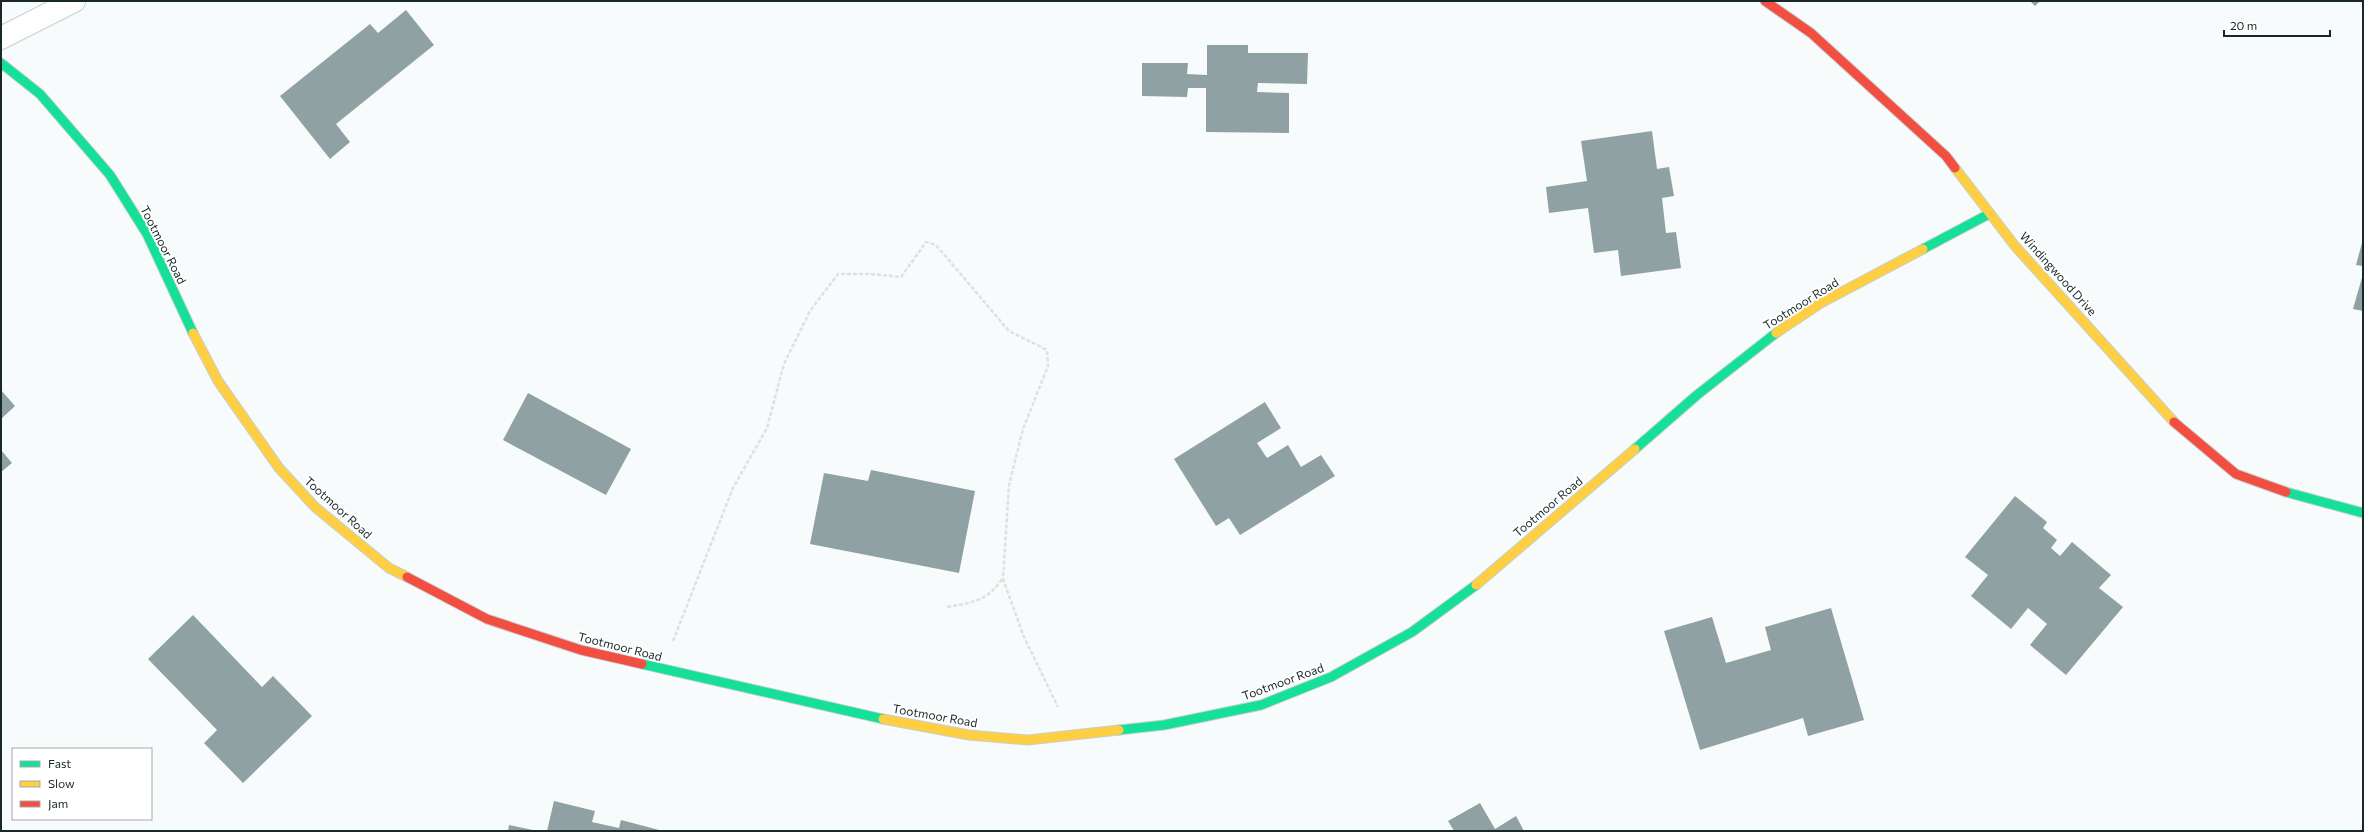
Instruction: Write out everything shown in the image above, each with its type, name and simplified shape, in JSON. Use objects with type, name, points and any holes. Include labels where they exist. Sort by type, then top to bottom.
[{"type":"street","points":[[1,38],[74,1]]},
{"type":"street","name":"Windingwood Drive","points":[[1765,1],[1817,38],[1946,156],[1967,182],[1989,214],[2139,385],[2182,430],[2236,474],[2270,488],[2363,513]]},
{"type":"street","name":"Tootmoor Road","points":[[1,63],[40,94],[85,144],[110,175],[147,234],[197,342],[218,382],[279,468],[315,507],[388,568],[487,619],[580,650],[663,670],[969,735],[1028,740],[1192,721],[1261,705],[1331,677],[1412,632],[1461,598],[1697,395],[1769,338],[1821,303],[1989,214]]},
{"type":"path","points":[[663,670],[733,488],[767,428],[784,364],[810,311],[838,274],[871,274],[901,277],[926,242],[936,245],[1009,331],[1047,350],[1048,366],[1023,429],[1009,485],[1003,579],[1024,637],[1072,736]]},
{"type":"path","points":[[947,607],[973,603],[989,596],[1003,579]]},
{"type":"building","points":[[2030,1],[2040,1],[2035,6]]},
{"type":"building","points":[[406,10],[434,45],[336,124],[350,142],[330,159],[280,96],[370,24],[378,33]]},
{"type":"building","points":[[1207,45],[1248,45],[1248,53],[1308,53],[1307,84],[1258,83],[1257,92],[1289,93],[1289,133],[1206,132],[1206,88],[1188,88],[1187,97],[1142,96],[1142,63],[1188,63],[1187,74],[1207,75]]},
{"type":"building","points":[[1652,131],[1657,169],[1669,167],[1674,196],[1662,198],[1666,233],[1676,232],[1681,268],[1621,276],[1618,250],[1594,253],[1588,208],[1549,213],[1546,187],[1587,181],[1581,141]]},
{"type":"building","points":[[2363,239],[2363,266],[2356,265]]},
{"type":"building","points":[[2363,274],[2363,311],[2353,309]]},
{"type":"building","points":[[1,390],[15,406],[1,419]]},
{"type":"building","points":[[528,393],[631,449],[606,495],[503,440]]},
{"type":"building","points":[[1265,402],[1281,428],[1257,443],[1267,458],[1288,445],[1301,467],[1321,455],[1335,476],[1240,535],[1229,518],[1216,526],[1174,459]]},
{"type":"building","points":[[1,450],[12,463],[1,472]]},
{"type":"building","points":[[871,470],[975,491],[959,573],[810,544],[824,473],[868,481]]},
{"type":"building","points":[[2015,496],[2047,522],[2043,528],[2057,540],[2051,548],[2060,556],[2072,542],[2111,575],[2099,588],[2123,607],[2066,675],[2030,645],[2047,624],[2028,608],[2011,629],[1971,596],[1988,575],[1965,557]]},
{"type":"building","points":[[1831,608],[1864,720],[1808,736],[1803,718],[1700,750],[1664,631],[1712,617],[1726,663],[1771,650],[1765,627]]},
{"type":"building","points":[[193,615],[262,687],[273,676],[312,716],[243,783],[204,743],[217,730],[148,659]]},
{"type":"building","points":[[554,801],[595,811],[592,822],[619,828],[621,820],[663,831],[547,831]]},
{"type":"building","points":[[1480,803],[1495,829],[1516,816],[1524,831],[1454,831],[1448,821]]},
{"type":"building","points":[[509,825],[533,830],[533,831],[508,831]]},
{"type":"traffic: fast","points":[[1,63],[40,94],[110,175],[147,234],[193,333]]},
{"type":"traffic: fast","points":[[1923,249],[1989,214]]},
{"type":"traffic: fast","points":[[1635,449],[1697,395],[1776,333]]},
{"type":"traffic: fast","points":[[2286,492],[2363,513]]},
{"type":"traffic: fast","points":[[1119,730],[1164,725],[1261,705],[1331,677],[1412,632],[1476,585]]},
{"type":"traffic: fast","points":[[642,664],[883,719]]},
{"type":"traffic: slow","points":[[1955,168],[2015,246],[2174,422]]},
{"type":"traffic: slow","points":[[1776,333],[1821,303],[1923,249]]},
{"type":"traffic: slow","points":[[193,333],[218,381],[279,468],[315,507],[389,568],[407,577]]},
{"type":"traffic: slow","points":[[1476,585],[1635,449]]},
{"type":"traffic: slow","points":[[883,719],[969,735],[1028,740],[1119,730]]},
{"type":"traffic: jam","points":[[1765,1],[1811,33],[1946,156],[1955,168]]},
{"type":"traffic: jam","points":[[2174,422],[2236,474],[2286,492]]},
{"type":"traffic: jam","points":[[407,577],[487,619],[581,650],[642,664]]}]
